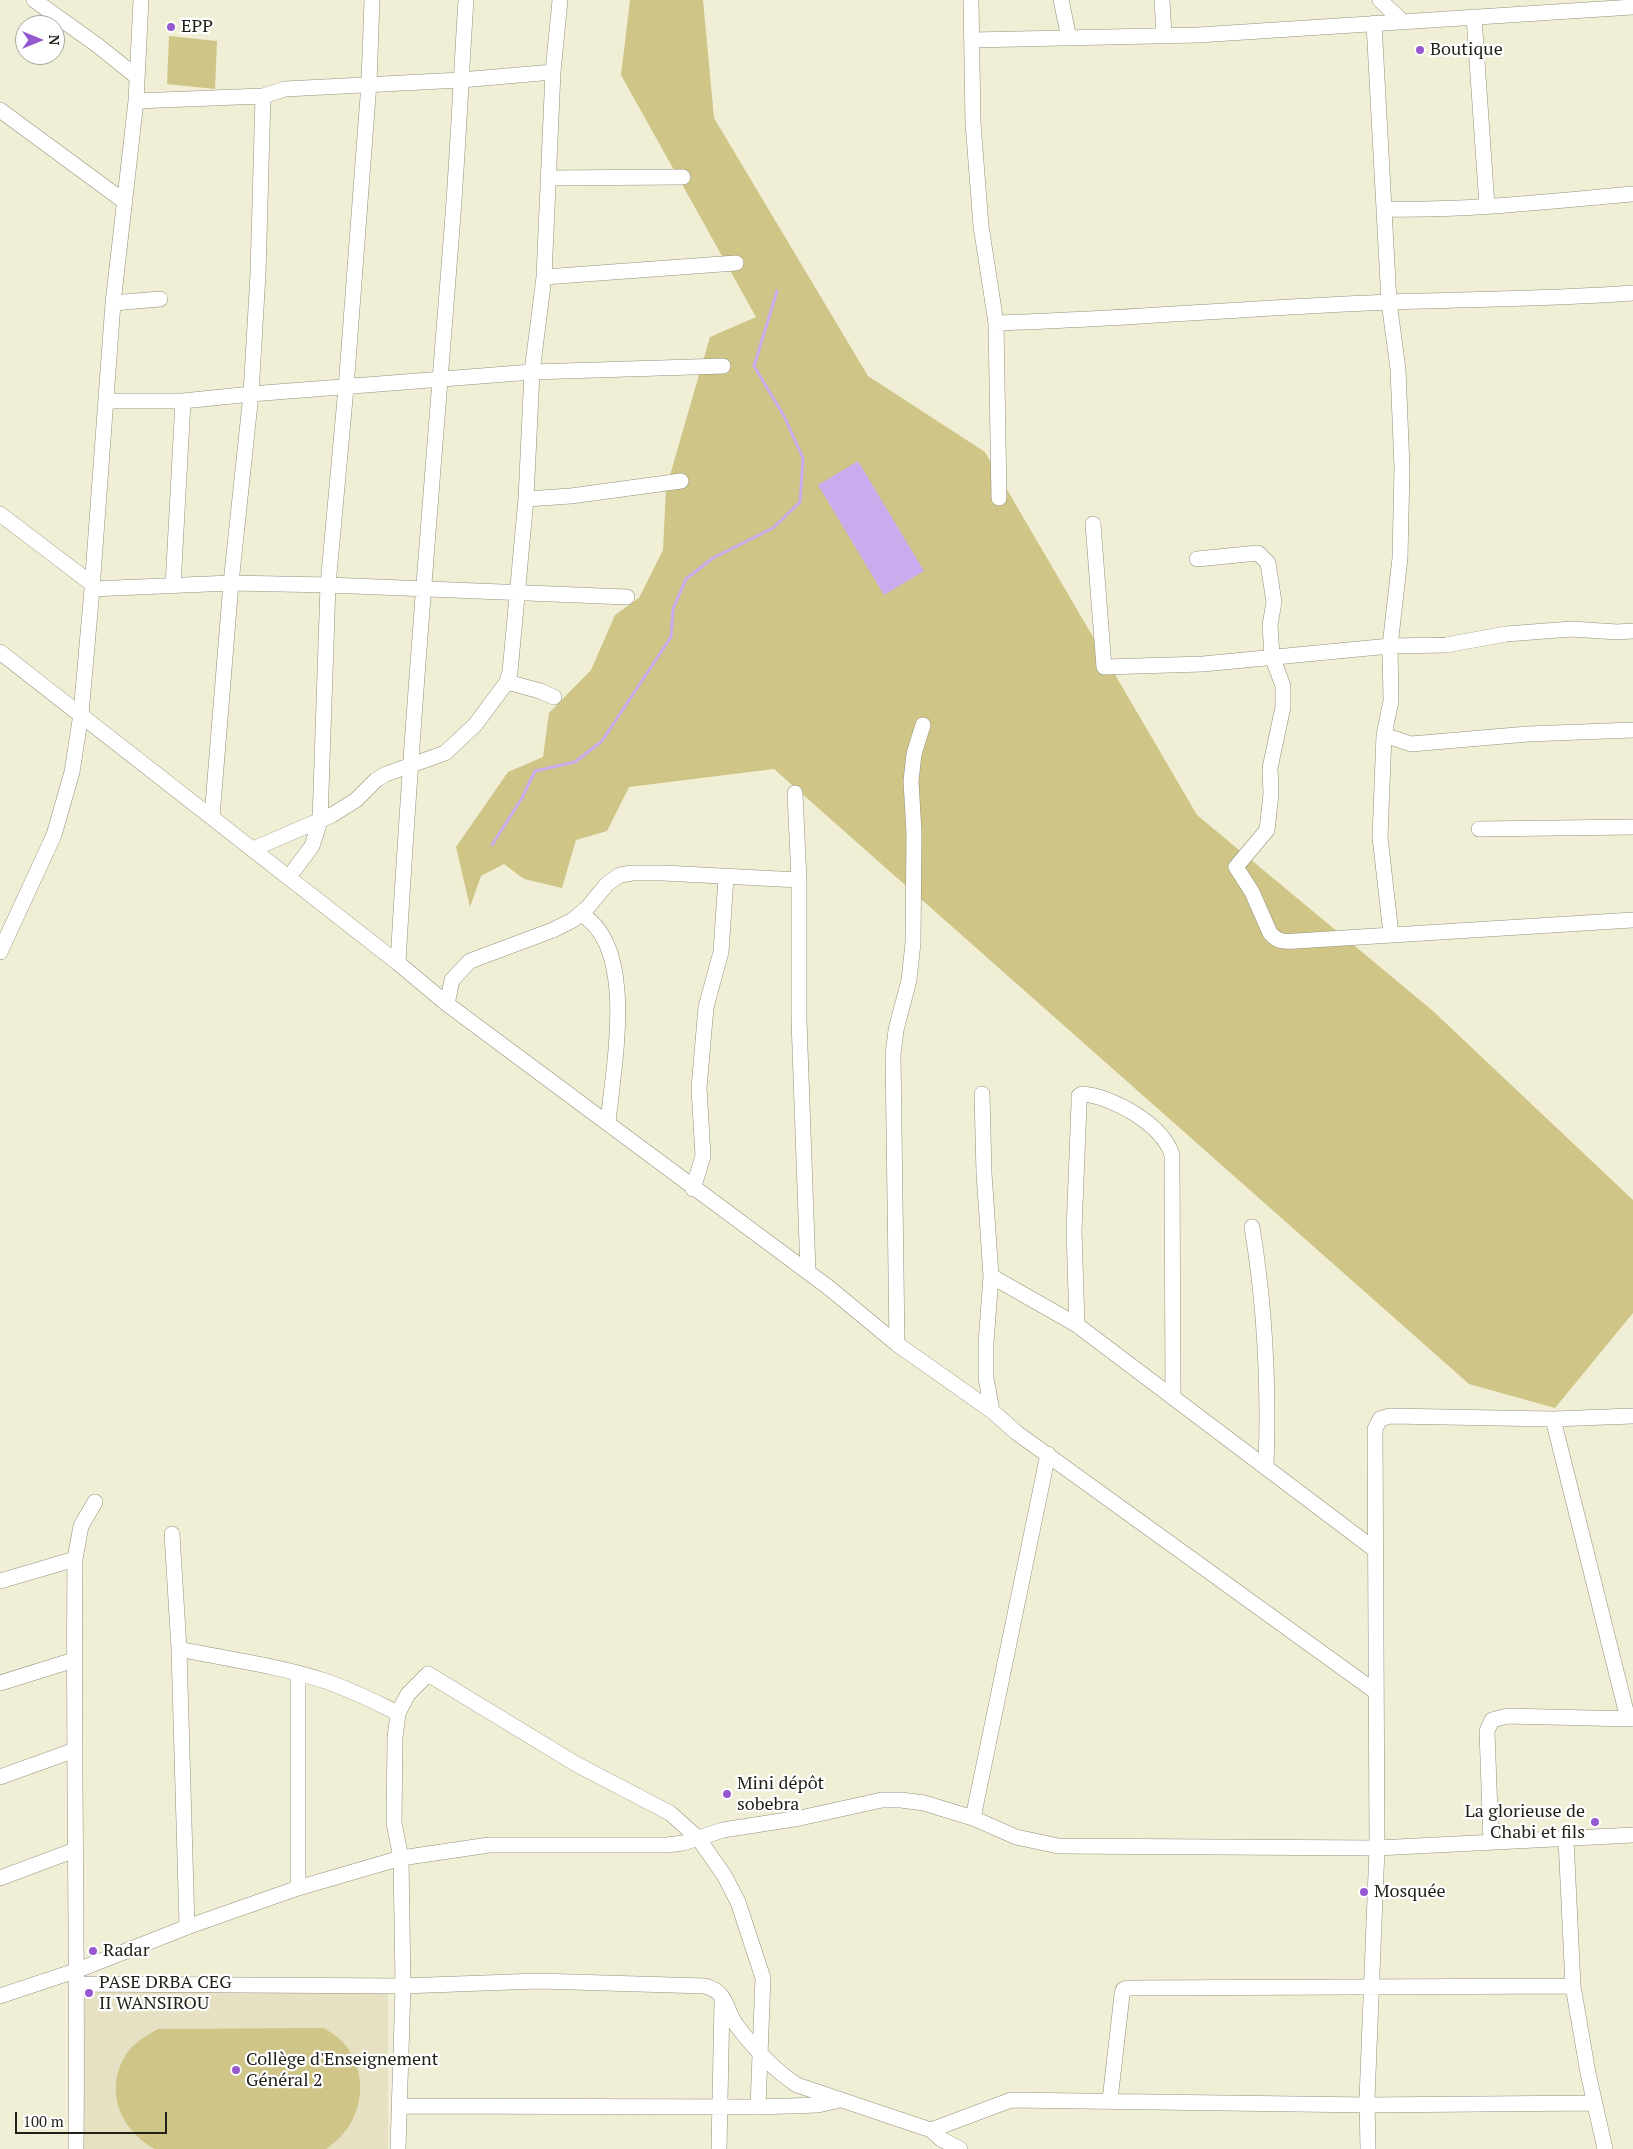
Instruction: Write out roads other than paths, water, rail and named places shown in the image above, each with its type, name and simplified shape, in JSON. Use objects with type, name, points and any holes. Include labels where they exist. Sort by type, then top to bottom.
[{"type":"street","points":[[34,0],[97,45],[137,77]]},
{"type":"street","points":[[0,952],[54,835],[68,788],[81,714],[112,303],[136,102],[141,0]]},
{"type":"street","points":[[290,877],[312,846],[320,820],[328,585],[346,388],[369,83],[372,0]]},
{"type":"street","points":[[398,963],[410,764],[438,379],[452,226],[466,0]]},
{"type":"street","points":[[253,849],[343,809],[376,780],[410,764],[435,758],[459,742],[476,725],[506,682],[513,658],[526,499],[532,372],[544,277],[553,72],[560,0]]},
{"type":"street","points":[[971,0],[973,123],[981,226],[996,323],[999,498]]},
{"type":"street","points":[[1061,0],[1069,38]]},
{"type":"street","points":[[1162,0],[1164,35]]},
{"type":"street","points":[[1380,0],[1403,22]]},
{"type":"street","points":[[973,40],[1164,35],[1633,7]]},
{"type":"street","points":[[1474,17],[1487,206]]},
{"type":"street","points":[[1374,23],[1386,209],[1389,302],[1398,369],[1402,468],[1400,558],[1390,646],[1391,701],[1384,735],[1380,836],[1391,934]]},
{"type":"street","points":[[136,102],[263,96],[285,89],[369,83],[461,80],[553,72]]},
{"type":"street","points":[[212,817],[231,583],[251,394],[258,274],[263,96]]},
{"type":"street","points":[[0,110],[125,202]]},
{"type":"street","points":[[548,178],[683,177]]},
{"type":"street","points":[[1386,209],[1420,210],[1487,206],[1633,194]]},
{"type":"street","points":[[544,277],[736,262]]},
{"type":"street","points":[[996,323],[1106,320],[1389,302],[1569,297],[1633,293]]},
{"type":"street","points":[[112,303],[160,299]]},
{"type":"street","points":[[106,401],[183,401],[532,372],[723,366]]},
{"type":"street","points":[[173,586],[183,401]]},
{"type":"street","points":[[526,499],[571,496],[681,481]]},
{"type":"street","points":[[0,514],[92,586],[173,586],[231,583],[423,588],[626,597]]},
{"type":"street","points":[[1093,524],[1104,666],[1204,664],[1390,646],[1446,645],[1506,634],[1572,629],[1617,632],[1633,631]]},
{"type":"street","points":[[1197,559],[1258,553],[1268,563],[1274,602],[1270,625],[1272,656],[1283,686],[1283,707],[1270,768],[1270,814],[1267,830],[1236,867],[1239,875],[1252,892],[1270,933],[1282,942],[1633,920]]},
{"type":"street","points":[[0,652],[290,877],[446,1004],[608,1123],[693,1189],[808,1272],[896,1344],[992,1411],[1017,1434],[1048,1454],[1376,1692]]},
{"type":"street","points":[[506,682],[540,691],[554,697]]},
{"type":"street","points":[[896,1344],[893,1055],[896,1030],[909,980],[913,943],[914,832],[911,781],[914,754],[923,725]]},
{"type":"street","points":[[1384,735],[1411,744],[1528,734],[1633,730]]},
{"type":"street","points":[[795,793],[799,1020],[808,1272]]},
{"type":"street","points":[[1479,829],[1633,827]]},
{"type":"street","points":[[446,1004],[452,980],[470,960],[553,930],[581,914],[607,884],[620,875],[664,873],[798,880]]},
{"type":"street","points":[[693,1189],[703,1156],[699,1088],[706,1007],[721,952],[726,877]]},
{"type":"street","points":[[581,914],[596,925],[602,934],[615,964],[617,979],[617,1016],[608,1123]]},
{"type":"street","points":[[982,1094],[984,1182],[991,1276],[986,1343],[986,1378],[992,1411]]},
{"type":"street","points":[[1077,1325],[1074,1231],[1079,1096],[1082,1094],[1105,1097],[1139,1117],[1168,1143],[1172,1155],[1173,1397]]},
{"type":"street","points":[[1252,1227],[1261,1291],[1265,1346],[1268,1419],[1266,1467]]},
{"type":"street","points":[[991,1276],[1077,1325],[1374,1549]]},
{"type":"street","points":[[1368,2149],[1367,2105],[1377,1848],[1374,1549],[1375,1429],[1380,1419],[1390,1416],[1553,1419],[1633,1416]]},
{"type":"street","points":[[1491,1842],[1487,1731],[1492,1720],[1507,1716],[1631,1719],[1553,1419]]},
{"type":"street","points":[[973,1818],[1048,1454]]},
{"type":"street","points":[[76,2149],[78,1977],[75,1850],[75,1559],[81,1526],[95,1502]]},
{"type":"street","points":[[172,1534],[179,1649],[187,1927]]},
{"type":"street","points":[[0,1581],[75,1559]]},
{"type":"street","points":[[179,1649],[298,1673],[346,1688],[398,1714]]},
{"type":"street","points":[[0,1683],[74,1660]]},
{"type":"street","points":[[298,1673],[298,1888]]},
{"type":"street","points":[[398,2149],[401,2106],[403,1986],[401,1858],[394,1823],[395,1738],[398,1714],[408,1694],[428,1674],[576,1764],[670,1813],[698,1838],[724,1875],[738,1902],[760,1967],[764,1990],[758,2107]]},
{"type":"street","points":[[0,1777],[75,1750]]},
{"type":"street","points":[[0,1996],[78,1977],[187,1927],[298,1888],[401,1858],[489,1845],[668,1845],[723,1830],[800,1818],[882,1800],[924,1803],[973,1818],[1016,1837],[1058,1846],[1377,1848],[1566,1840],[1633,1835]]},
{"type":"street","points":[[1566,1840],[1573,1986],[1605,2149]]},
{"type":"street","points":[[0,1878],[75,1850]]},
{"type":"street","points":[[78,1977],[403,1986],[538,1981],[705,1986],[716,1989],[722,1995],[736,2024],[760,2053],[797,2085],[931,2130],[941,2140],[960,2149]]},
{"type":"street","points":[[1110,2100],[1122,1995],[1123,1990],[1127,1988],[1371,1989],[1573,1986]]},
{"type":"street","points":[[719,2149],[722,1995]]},
{"type":"street","points":[[401,2106],[758,2107],[818,2105],[840,2100]]},
{"type":"street","points":[[931,2130],[1011,2100],[1367,2105],[1595,2103]]},
{"type":"waterway","points":[[492,845],[522,798],[535,771],[575,762],[602,741],[671,637],[673,609],[686,579],[713,558],[773,528],[800,502],[803,458],[784,416],[754,366],[777,291]]},
{"type":"place","name":"EPP","points":[[171,27]]},
{"type":"place","name":"Boutique","points":[[1420,50]]},
{"type":"place","name":"Mini dépôt sobebra","points":[[727,1794]]},
{"type":"place","name":"La glorieuse de Chabi et fils","points":[[1595,1822]]},
{"type":"place","name":"Mosquée","points":[[1364,1892]]},
{"type":"place","name":"Radar","points":[[93,1951]]},
{"type":"place","name":"PASE DRBA CEG II WANSIROU","points":[[89,1993]]},
{"type":"place","name":"Collège d'Enseignement Général 2","points":[[236,2070]]}]
